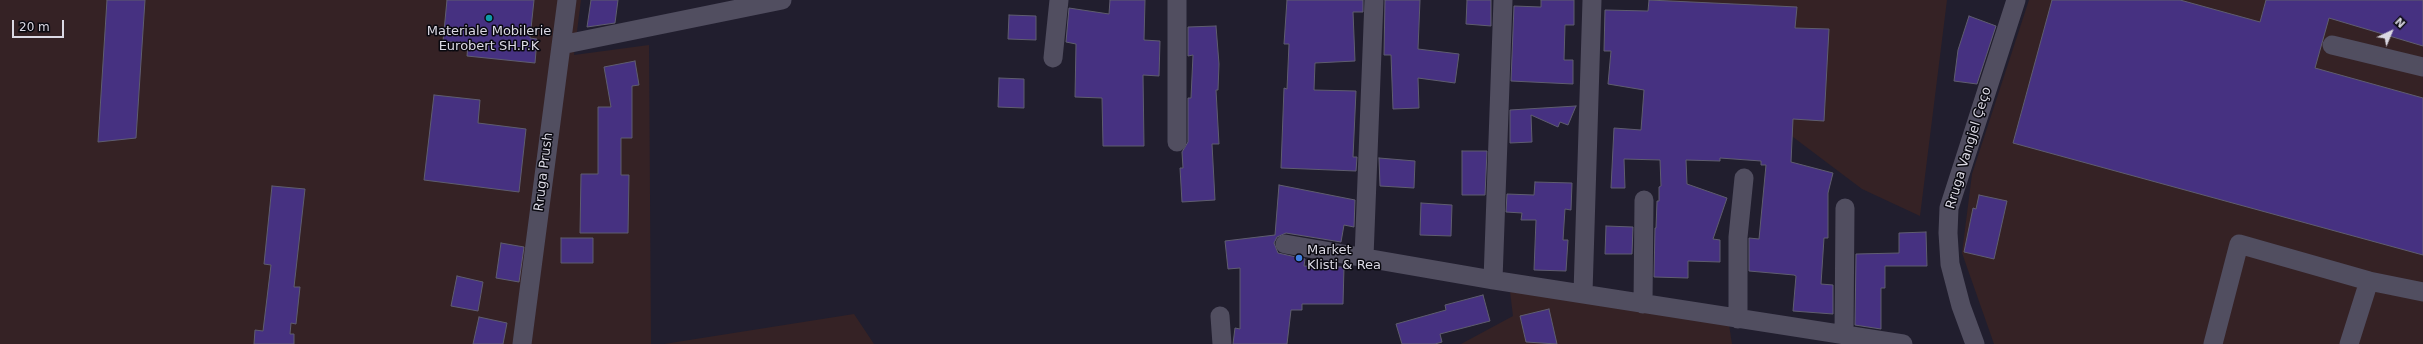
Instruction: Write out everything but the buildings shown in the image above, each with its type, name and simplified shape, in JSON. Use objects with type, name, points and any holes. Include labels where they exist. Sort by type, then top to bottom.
[{"type":"street","name":"Rruga Prush","points":[[522,344],[567,0]]},
{"type":"street","points":[[561,45],[782,0]]},
{"type":"street","points":[[1054,58],[1059,0]]},
{"type":"street","points":[[1177,0],[1177,142]]},
{"type":"street","points":[[1364,257],[1374,0]]},
{"type":"street","points":[[1493,280],[1502,0]]},
{"type":"street","points":[[1584,293],[1592,0]]},
{"type":"street","name":"Rruga Vangjel Çeço","points":[[1975,344],[1961,306],[1950,264],[1948,233],[1949,208],[2016,0]]},
{"type":"street","points":[[2332,45],[2423,68]]},
{"type":"street","points":[[1738,319],[1738,237],[1744,178]]},
{"type":"street","points":[[1643,304],[1644,200]]},
{"type":"street","points":[[1844,335],[1845,208]]},
{"type":"street","points":[[1285,244],[1493,280],[1903,344]]},
{"type":"street","points":[[2213,344],[2239,244],[2369,281],[2423,292]]},
{"type":"street","points":[[2349,344],[2369,281]]},
{"type":"street","points":[[1220,316],[1222,344]]},
{"type":"shaded area","points":[[0,0],[581,0],[574,55],[649,45],[651,344],[0,344]]},
{"type":"shaded area","points":[[1649,0],[1947,0],[1920,216],[1862,189],[1789,134],[1642,125]]},
{"type":"shaded area","points":[[2029,0],[2423,0],[2423,344],[1994,344],[1962,253],[1972,174]]},
{"type":"shaded area","points":[[1509,283],[1728,318],[1732,344],[1461,344],[1513,316]]},
{"type":"shaded area","points":[[854,314],[874,344],[664,344]]},
{"type":"place","name":"Materiale Mobilerie Eurobert SH.P.K","points":[[489,18]]},
{"type":"place","name":"Market Klisti & Rea","points":[[1299,258]]}]
